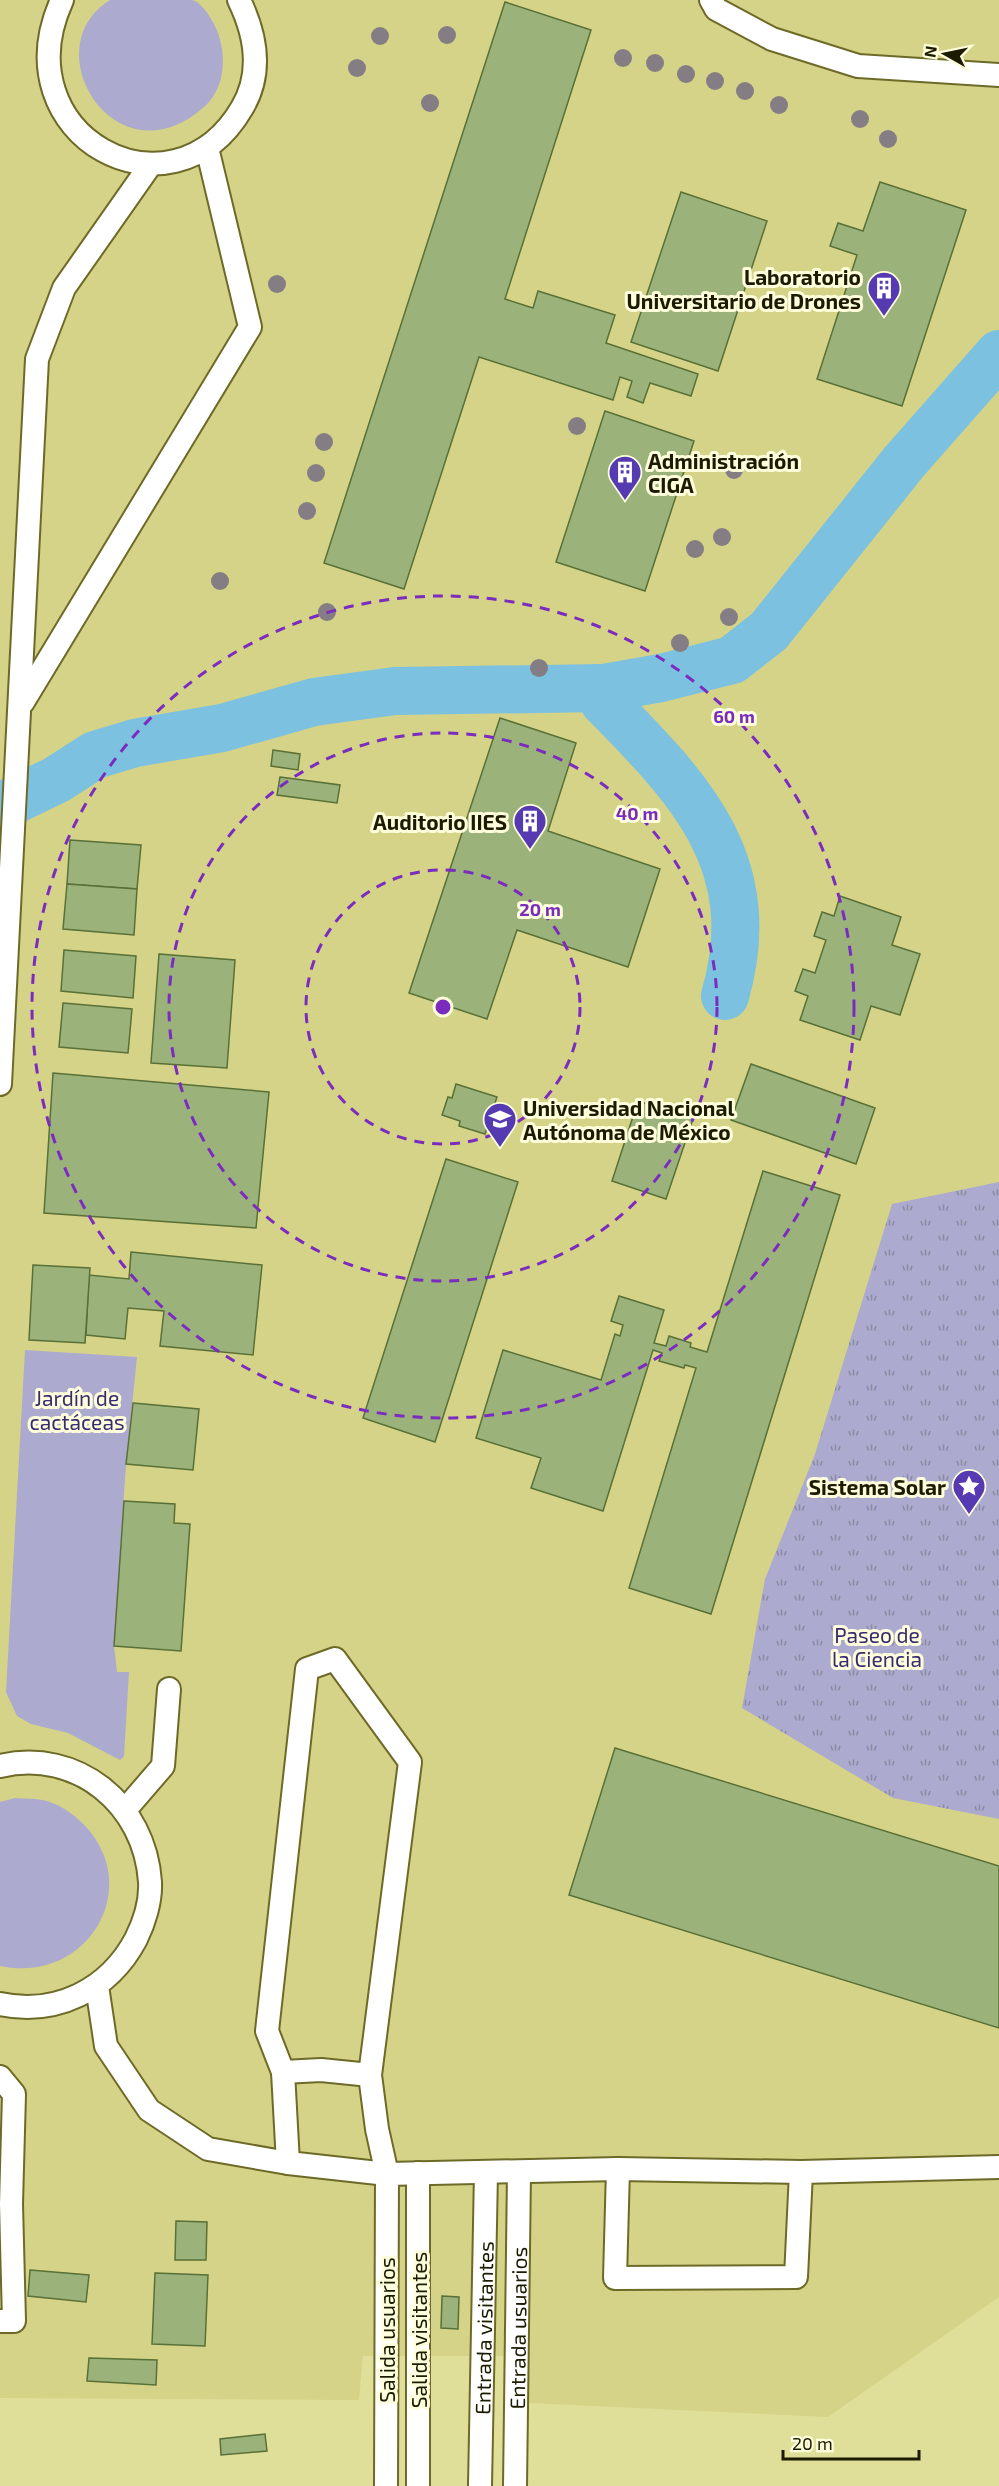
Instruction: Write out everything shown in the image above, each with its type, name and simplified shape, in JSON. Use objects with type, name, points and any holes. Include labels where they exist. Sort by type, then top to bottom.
[{"type":"lane","points":[[62,0],[48,30],[45,63],[51,94],[67,122],[90,145],[119,159],[151,164],[178,160],[204,149],[231,126],[249,96],[256,61],[252,26],[239,0]]},
{"type":"lane","points":[[711,0],[716,9],[772,39],[858,66],[999,75]]},
{"type":"lane","points":[[21,706],[250,327],[209,156],[204,149]]},
{"type":"lane","points":[[0,1084],[37,359],[64,288],[151,164]]},
{"type":"lane","name":"Salida usuarios","points":[[283,2072],[267,2031],[308,1669],[335,1659],[410,1762],[370,2075],[377,2129],[387,2174],[386,2486]]},
{"type":"lane","points":[[125,1810],[163,1766],[169,1689]]},
{"type":"lane","points":[[0,1766],[22,1761],[61,1766],[97,1783],[125,1810],[144,1845],[150,1884],[144,1923],[126,1959],[97,1986],[61,2004],[21,2008],[0,2004]]},
{"type":"lane","points":[[97,1986],[106,2046],[148,2110],[208,2149],[288,2163],[387,2174],[618,2169],[801,2172],[999,2167]]},
{"type":"lane","points":[[288,2163],[283,2072],[321,2070],[370,2075]]},
{"type":"lane","points":[[0,2077],[14,2094],[11,2204],[14,2321],[0,2321]]},
{"type":"lane","points":[[618,2169],[615,2278],[796,2277],[801,2172]]},
{"type":"lane","name":"Entrada visitantes","points":[[480,2486],[486,2172]]},
{"type":"lane","name":"Entrada usuarios","points":[[515,2486],[519,2172]]},
{"type":"lane","name":"Salida visitantes","points":[[418,2173],[418,2486]]},
{"type":"shaded area","name":"Universidad Nacional Autónoma de México","points":[[0,0],[999,0],[999,2297],[828,2417],[529,2403],[528,2356],[363,2356],[359,2400],[0,2398]]},
{"type":"green space","points":[[110,0],[192,0],[203,8],[220,40],[223,64],[218,87],[204,107],[171,127],[141,130],[115,120],[95,101],[82,76],[79,48],[88,22]]},
{"type":"green space","name":"Paseo de la Ciencia","points":[[999,1182],[999,1819],[893,1798],[742,1708],[765,1579],[815,1454],[892,1204]]},
{"type":"green space","name":"Jardín de cactáceas","points":[[25,1350],[137,1357],[126,1464],[114,1646],[117,1672],[129,1672],[124,1756],[120,1760],[68,1733],[31,1724],[17,1716],[6,1692]]},
{"type":"green space","points":[[15,1798],[47,1801],[62,1807],[78,1819],[98,1844],[108,1871],[108,1898],[99,1923],[83,1944],[60,1960],[32,1968],[0,1966],[0,1802]]},
{"type":"building","points":[[505,2],[591,30],[505,299],[533,308],[538,291],[615,315],[606,343],[698,374],[691,396],[650,383],[643,403],[627,397],[632,381],[620,377],[613,400],[479,357],[404,589],[324,563]]},
{"type":"building","name":"Laboratorio Universitario de Drones","points":[[880,182],[966,210],[902,406],[817,379],[857,255],[830,246],[838,223],[863,231]]},
{"type":"building","points":[[681,192],[767,221],[718,371],[631,342]]},
{"type":"building","name":"Administración CIGA","points":[[605,411],[694,441],[645,591],[556,562]]},
{"type":"building","name":"Auditorio IIES","points":[[500,718],[576,743],[548,831],[660,869],[628,967],[517,930],[487,1019],[409,993]]},
{"type":"building","points":[[273,750],[300,754],[298,770],[271,766]]},
{"type":"building","points":[[280,777],[340,785],[337,803],[277,795]]},
{"type":"building","points":[[70,840],[141,845],[137,889],[67,884]]},
{"type":"building","points":[[67,884],[137,889],[134,935],[63,929]]},
{"type":"building","points":[[840,896],[901,917],[892,945],[920,954],[900,1015],[871,1006],[860,1040],[800,1020],[808,996],[795,991],[803,969],[815,973],[826,940],[814,936],[822,912],[834,916]]},
{"type":"building","points":[[64,950],[136,956],[133,998],[61,991]]},
{"type":"building","points":[[159,954],[235,960],[227,1068],[151,1063]]},
{"type":"building","points":[[63,1003],[132,1009],[128,1053],[59,1047]]},
{"type":"building","points":[[751,1064],[875,1108],[856,1164],[731,1120]]},
{"type":"building","points":[[53,1073],[269,1092],[256,1228],[44,1213]]},
{"type":"building","points":[[456,1084],[497,1097],[485,1134],[459,1126],[460,1121],[442,1115],[448,1097],[452,1098]]},
{"type":"building","points":[[638,1101],[693,1119],[666,1199],[612,1181]]},
{"type":"building","points":[[446,1159],[518,1182],[435,1442],[363,1418]]},
{"type":"building","points":[[763,1171],[840,1195],[711,1614],[629,1588],[696,1368],[685,1365],[684,1368],[659,1361],[662,1353],[653,1350],[603,1511],[531,1488],[541,1458],[476,1438],[503,1350],[601,1380],[615,1334],[620,1336],[623,1325],[611,1321],[619,1296],[664,1310],[654,1343],[666,1346],[669,1336],[691,1343],[690,1347],[707,1352]]},
{"type":"building","points":[[131,1252],[262,1265],[253,1355],[160,1346],[164,1311],[128,1308],[125,1339],[86,1335],[89,1275],[129,1279]]},
{"type":"building","points":[[33,1265],[90,1268],[85,1343],[29,1340]]},
{"type":"building","points":[[133,1403],[199,1409],[193,1470],[126,1464]]},
{"type":"building","points":[[124,1501],[175,1504],[174,1523],[190,1524],[181,1651],[114,1646]]},
{"type":"building","points":[[615,1748],[999,1866],[999,2028],[569,1895]]},
{"type":"building","points":[[176,2221],[207,2222],[206,2260],[175,2260]]},
{"type":"building","points":[[30,2270],[89,2275],[86,2302],[28,2296]]},
{"type":"building","points":[[155,2273],[208,2275],[205,2346],[152,2344]]},
{"type":"building","points":[[442,2296],[459,2297],[458,2329],[441,2328]]},
{"type":"building","points":[[89,2358],[157,2360],[156,2385],[87,2381]]},
{"type":"building","points":[[265,2434],[267,2451],[221,2455],[220,2439]]},
{"type":"waterway","points":[[0,807],[56,780],[95,755],[135,743],[222,728],[314,702],[395,691],[604,688],[661,678],[732,660],[769,631],[904,462],[999,354]]},
{"type":"waterway","points":[[597,688],[604,702],[665,766],[691,799],[711,832],[726,868],[734,907],[734,949],[725,996]]},
{"type":"place","name":"Laboratorio Universitario de Drones","points":[[884,317]]},
{"type":"place","name":"Administración CIGA","points":[[625,501]]},
{"type":"place","name":"Auditorio IIES","points":[[530,850]]},
{"type":"place","name":"Universidad Nacional Autónoma de México","points":[[500,1148]]},
{"type":"place","name":"Sistema Solar","points":[[969,1515]]}]
